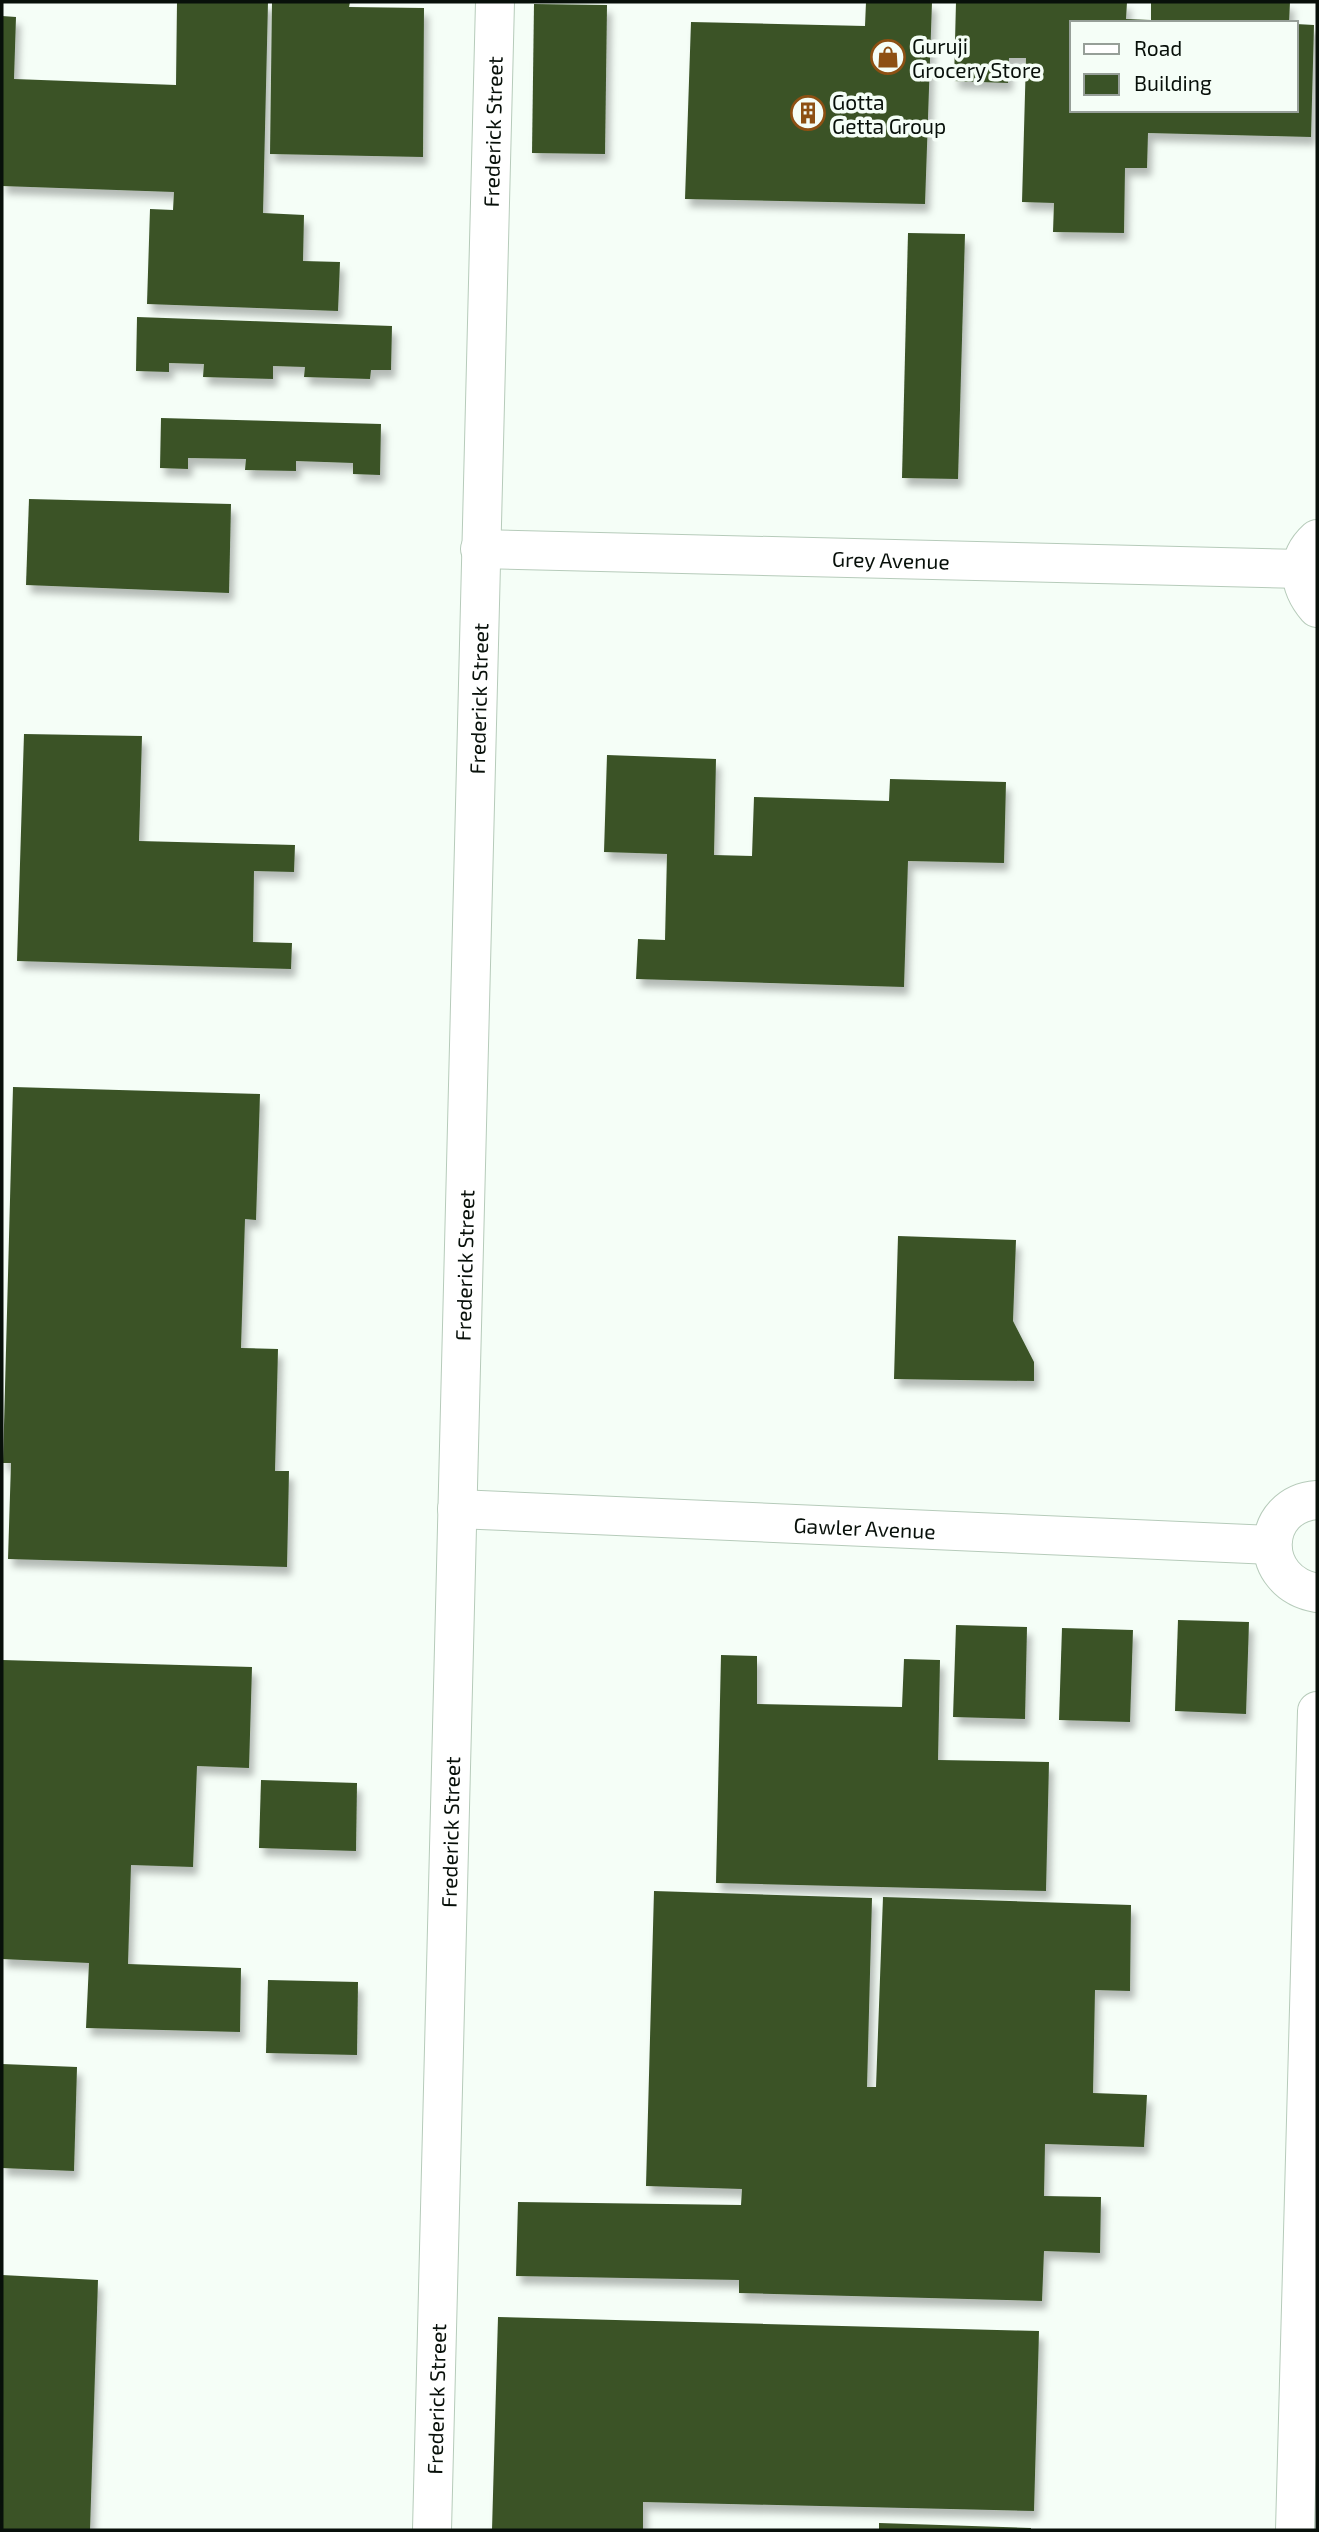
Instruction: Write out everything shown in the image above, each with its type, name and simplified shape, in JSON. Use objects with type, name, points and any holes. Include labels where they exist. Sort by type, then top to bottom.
[{"type":"street","name":"Frederick Street","points":[[432,2530],[495,2]]},
{"type":"street","name":"Grey Avenue","points":[[480,549],[1309,554]]},
{"type":"street","points":[[1309,554],[1305,594],[1317,608]]},
{"type":"street","points":[[1317,1500],[1297,1505],[1285,1515],[1276,1529],[1272,1545],[1279,1571],[1284,1577],[1304,1590],[1317,1593]]},
{"type":"street","name":"Gawler Avenue","points":[[457,1509],[1272,1545]]},
{"type":"street","points":[[1295,2530],[1317,1711]]},
{"type":"building","points":[[177,2],[268,2],[263,213],[304,215],[303,261],[340,262],[338,311],[147,304],[150,209],[173,210],[174,192],[2,186],[2,16],[16,17],[14,79],[176,85]]},
{"type":"building","points":[[272,2],[350,2],[349,7],[424,8],[423,157],[270,154]]},
{"type":"building","name":"Gotta Getta Group","points":[[866,2],[932,2],[925,204],[685,199],[691,22],[865,26]]},
{"type":"building","points":[[956,2],[1127,2],[1126,19],[1151,20],[1151,2],[1290,2],[1289,21],[1070,21],[1070,112],[1298,112],[1298,24],[1314,25],[1311,137],[1148,133],[1147,168],[1125,168],[1124,233],[1053,232],[1054,203],[1022,202],[1026,58],[1009,58],[1008,83],[954,81]]},
{"type":"building","points":[[534,4],[607,5],[605,154],[532,153]]},
{"type":"building","points":[[908,233],[965,234],[958,479],[902,478]]},
{"type":"building","points":[[137,317],[392,326],[391,370],[371,370],[370,379],[304,377],[305,367],[273,366],[273,379],[203,377],[204,364],[169,363],[169,372],[136,371]]},
{"type":"building","points":[[161,418],[381,424],[380,475],[353,474],[353,463],[296,461],[296,471],[245,470],[246,459],[188,458],[188,469],[160,468]]},
{"type":"building","points":[[29,499],[231,504],[229,593],[26,585]]},
{"type":"building","points":[[24,734],[142,736],[139,841],[295,845],[294,872],[254,871],[253,942],[292,943],[291,969],[17,961]]},
{"type":"building","points":[[607,755],[716,759],[714,855],[752,856],[754,797],[889,801],[890,779],[1006,782],[1004,863],[908,861],[904,987],[636,979],[638,939],[665,940],[667,854],[604,852]]},
{"type":"building","points":[[13,1087],[260,1094],[256,1220],[245,1219],[241,1348],[278,1349],[275,1471],[289,1471],[287,1567],[8,1559],[11,1463],[3,1463]]},
{"type":"building","points":[[898,1236],[1016,1240],[1013,1321],[1034,1362],[1034,1381],[894,1379]]},
{"type":"building","points":[[1178,1620],[1249,1622],[1246,1714],[1175,1711]]},
{"type":"building","points":[[956,1625],[1027,1627],[1025,1719],[953,1717]]},
{"type":"building","points":[[1062,1628],[1133,1630],[1130,1722],[1059,1720]]},
{"type":"building","points":[[721,1655],[757,1656],[757,1704],[902,1707],[904,1659],[940,1660],[938,1760],[1049,1762],[1046,1891],[716,1883]]},
{"type":"building","points":[[2,1660],[252,1667],[249,1768],[197,1766],[193,1867],[131,1865],[128,1964],[241,1968],[240,2032],[86,2028],[89,1963],[2,1959]]},
{"type":"building","points":[[261,1780],[357,1783],[356,1851],[259,1848]]},
{"type":"building","points":[[654,1891],[872,1898],[867,2087],[876,2087],[883,1897],[1131,1905],[1130,1991],[1095,1990],[1093,2093],[1147,2095],[1144,2147],[1045,2144],[1044,2196],[1101,2197],[1100,2253],[1044,2251],[1042,2301],[739,2293],[739,2280],[516,2276],[518,2202],[741,2205],[742,2189],[646,2186]]},
{"type":"building","points":[[268,1980],[358,1982],[357,2055],[266,2053]]},
{"type":"building","points":[[2,2064],[77,2067],[74,2171],[2,2168]]},
{"type":"building","points":[[2,2275],[98,2280],[90,2530],[2,2530]]},
{"type":"building","points":[[498,2317],[1039,2331],[1034,2511],[643,2502],[643,2530],[492,2530]]},
{"type":"building","points":[[879,2523],[1031,2528],[1031,2530],[879,2530]]},
{"type":"place","name":"Guruji Grocery Store","points":[[888,57]]},
{"type":"place","name":"Gotta Getta Group","points":[[808,113]]}]
